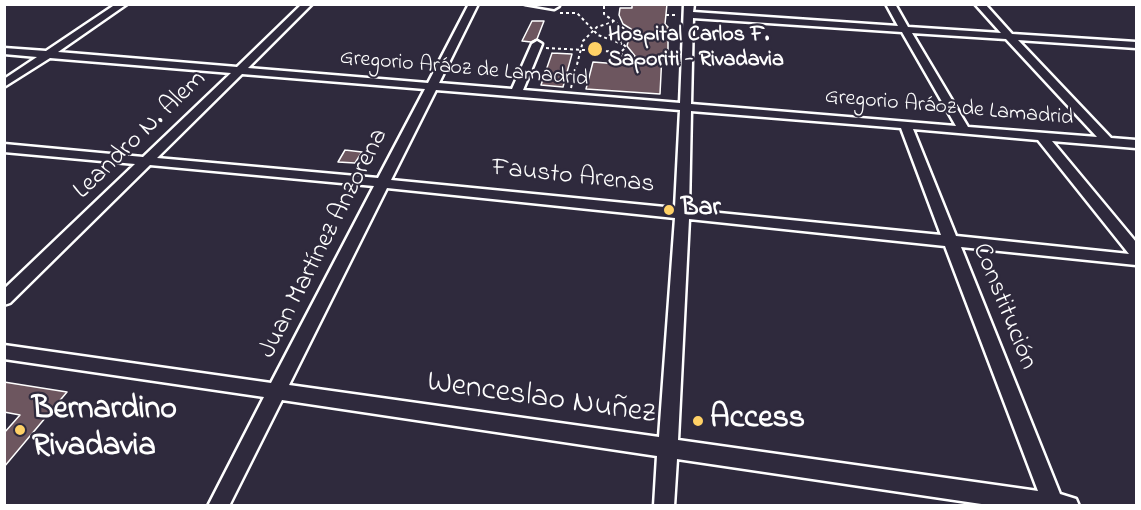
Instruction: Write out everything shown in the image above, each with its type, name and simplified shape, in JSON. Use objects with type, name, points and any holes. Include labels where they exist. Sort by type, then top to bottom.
[{"type":"street","points":[[4,84],[123,4]]},
{"type":"street","name":"Leandro N. Alem","points":[[4,299],[150,160],[308,4]]},
{"type":"street","name":"Juan Martínez Anzorena","points":[[218,506],[474,4]]},
{"type":"street","points":[[529,4],[555,9]]},
{"type":"street","points":[[890,4],[965,131]]},
{"type":"street","points":[[979,4],[1107,141]]},
{"type":"street","points":[[664,506],[682,213],[689,10],[905,29],[1137,45]]},
{"type":"street","points":[[516,94],[536,46]]},
{"type":"street","name":"Gregorio Aráoz de Lamadrid","points":[[4,51],[1137,144]]},
{"type":"street","name":"Constitución","points":[[906,126],[949,240],[1059,505]]},
{"type":"street","points":[[1042,137],[1137,252]]},
{"type":"street","name":"Fausto Arenas","points":[[4,148],[383,183],[1137,260]]},
{"type":"street","name":"Wenceslao Nuñez","points":[[4,352],[1059,505]]},
{"type":"path","points":[[536,46],[621,52],[626,47],[619,36],[626,30],[604,14],[604,6]]},
{"type":"path","points":[[555,9],[577,13],[580,19],[607,40],[622,44]]},
{"type":"path","points":[[568,98],[583,41],[593,30],[613,22]]},
{"type":"path","points":[[621,52],[624,59]]},
{"type":"building","points":[[632,4],[667,4],[665,24],[668,27],[668,55],[662,54],[660,94],[586,89],[593,62],[619,64],[635,56],[627,46],[631,29],[623,24],[619,15],[620,8],[632,8]]},
{"type":"building","points":[[532,21],[544,21],[537,39],[531,42],[522,41]]},
{"type":"building","points":[[552,53],[572,54],[563,87],[541,85]]},
{"type":"building","points":[[345,150],[362,152],[355,163],[338,162]]},
{"type":"building","name":"Bernardino Rivadavia","points":[[4,382],[67,392],[4,467],[4,433],[20,415],[4,412]]},
{"type":"place","name":"Hospital Carlos F. Saporiti - Rivadavia","points":[[595,49]]},
{"type":"place","name":"Bar","points":[[669,210]]},
{"type":"place","name":"Access","points":[[698,421]]},
{"type":"place","name":"Bernardino Rivadavia","points":[[20,430]]}]
